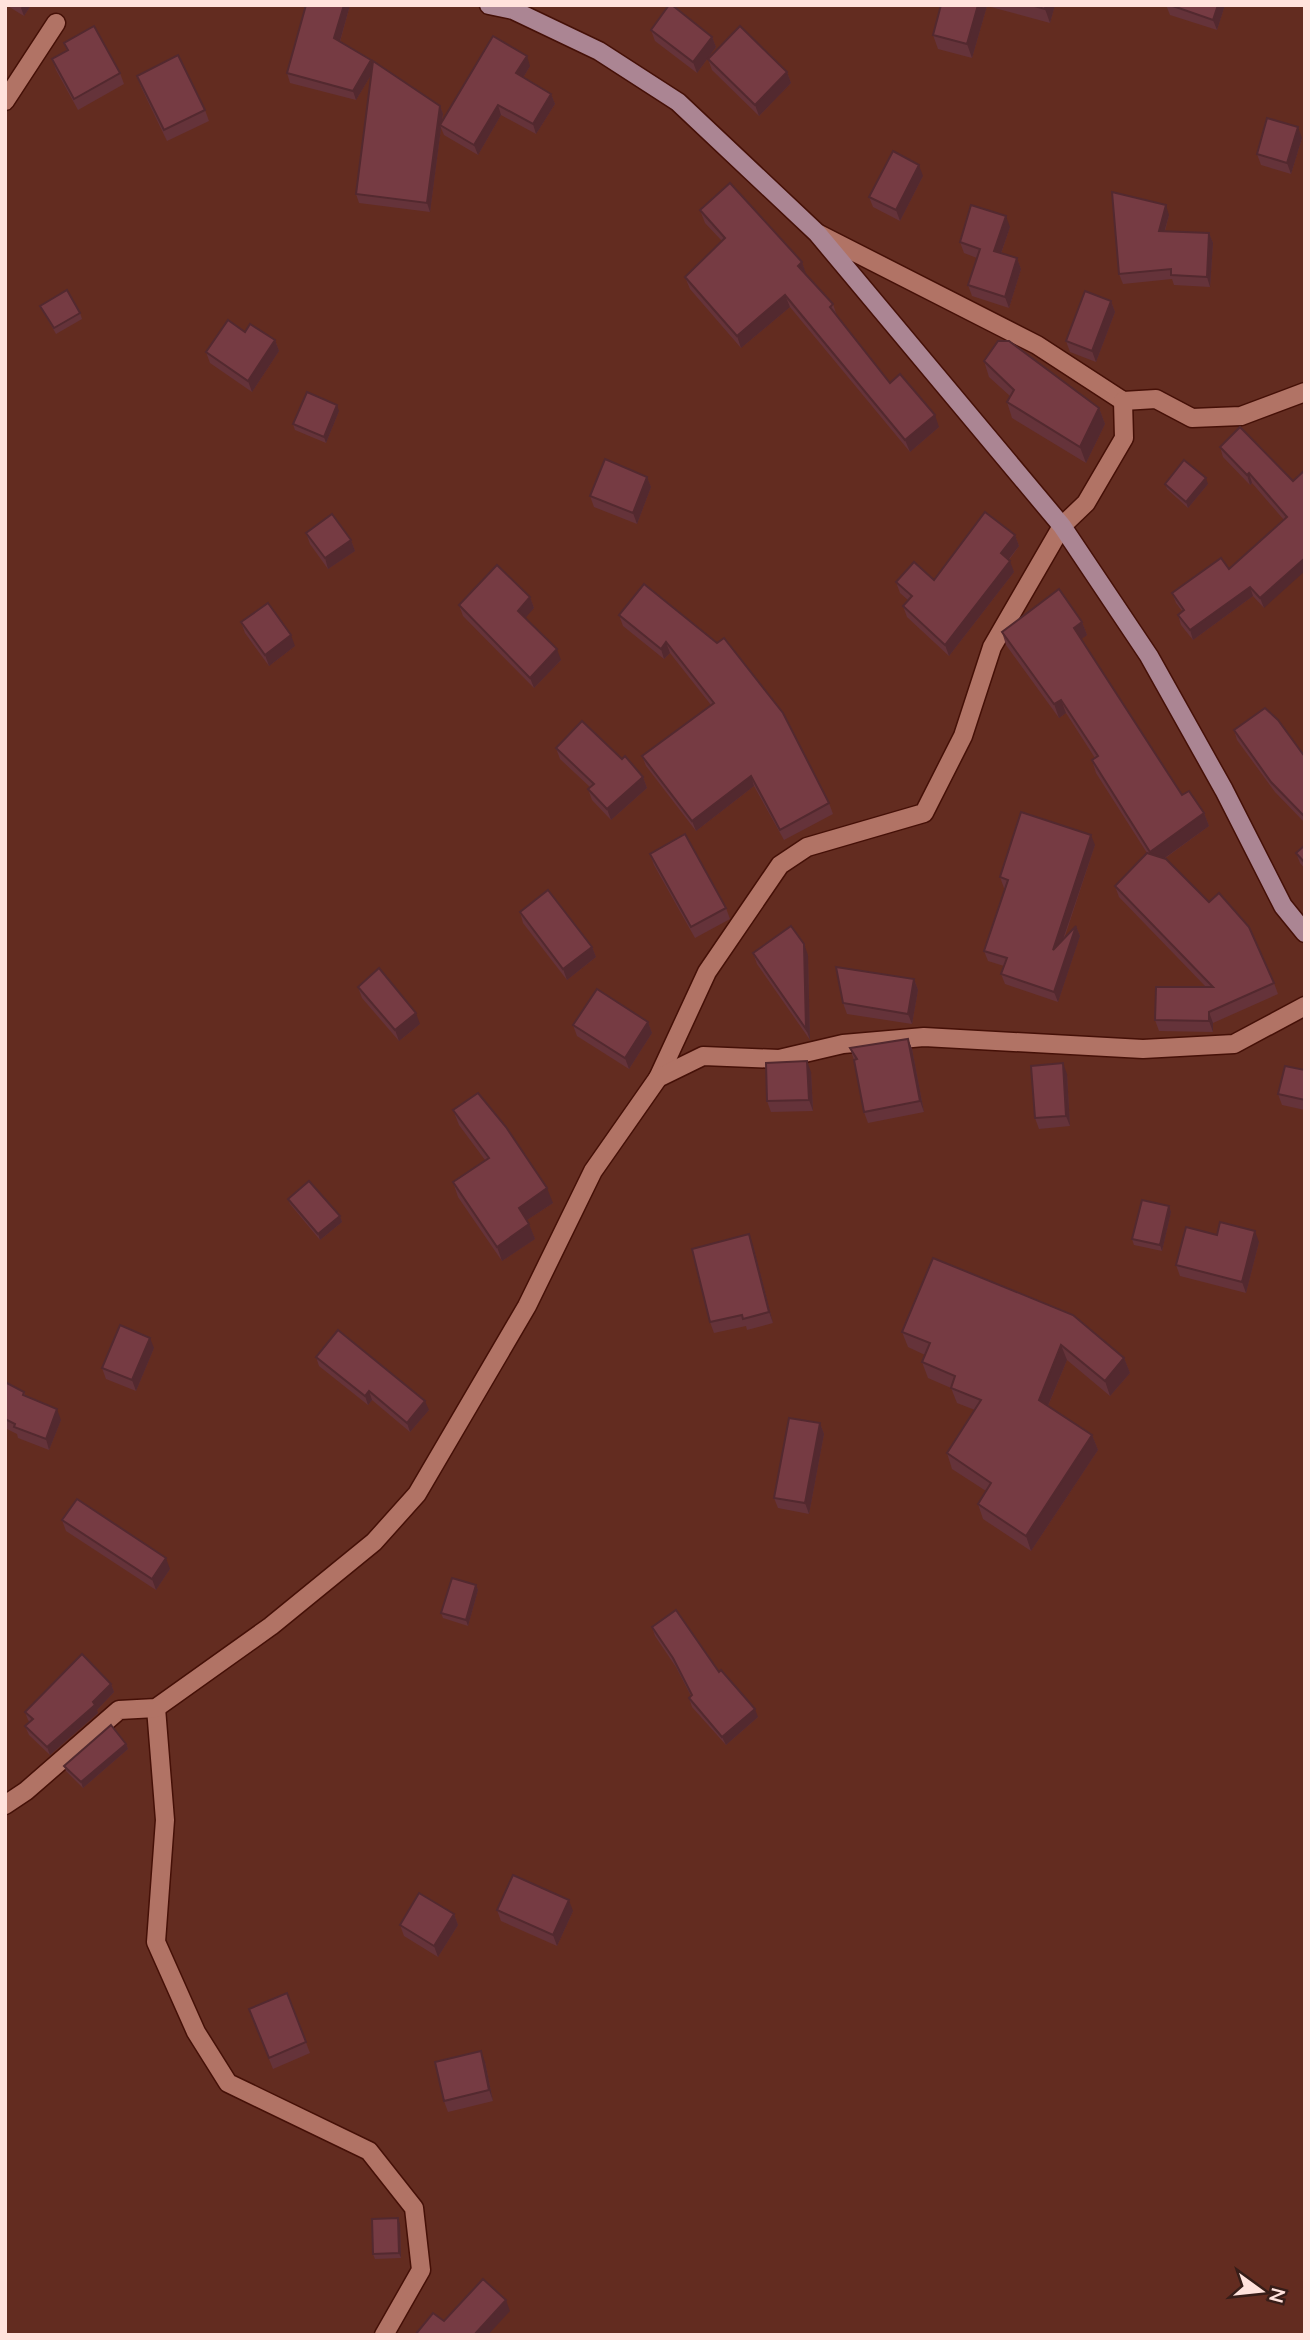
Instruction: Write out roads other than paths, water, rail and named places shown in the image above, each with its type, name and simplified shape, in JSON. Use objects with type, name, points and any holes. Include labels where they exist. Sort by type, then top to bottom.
[{"type":"main road","points":[[489,5],[513,10],[599,51],[678,102],[817,233],[1062,526],[1149,656],[1224,790],[1283,906],[1305,933]]},
{"type":"street","points":[[5,101],[56,23]]},
{"type":"street","points":[[817,233],[1037,345],[1123,401],[1156,399],[1192,418],[1204,418],[1241,416],[1305,392]]},
{"type":"street","points":[[5,1805],[26,1791],[120,1710],[156,1708],[282,1618],[374,1542],[417,1494],[527,1306],[593,1171],[658,1078],[707,972],[779,865],[807,847],[924,813],[963,736],[992,647],[1062,526],[1086,503],[1124,438],[1123,401]]},
{"type":"street","points":[[658,1078],[703,1056],[779,1059],[843,1044],[925,1037],[1143,1049],[1234,1044],[1305,1006]]},
{"type":"street","points":[[156,1708],[165,1820],[156,1942],[196,2032],[228,2083],[369,2151],[414,2208],[421,2270],[384,2335]]}]
